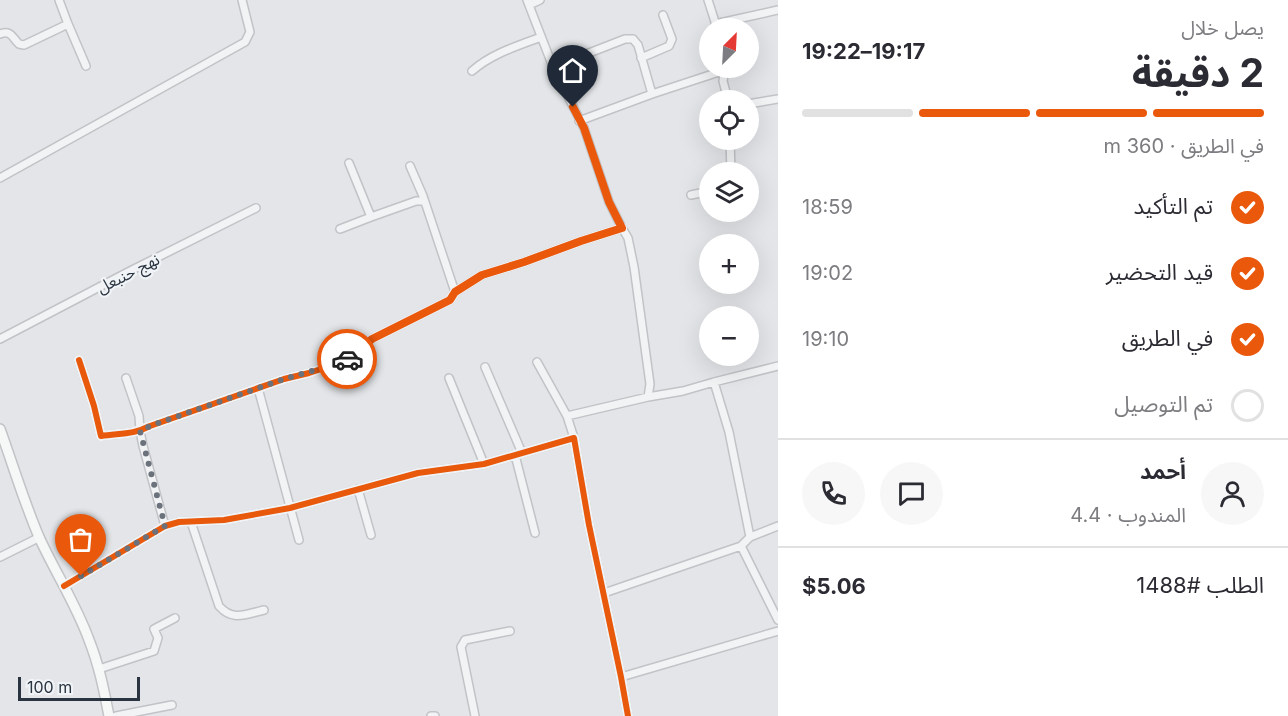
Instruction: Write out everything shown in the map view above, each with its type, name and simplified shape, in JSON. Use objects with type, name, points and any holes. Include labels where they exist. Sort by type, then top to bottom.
[{"type":"street","points":[[59,0],[86,66]]},
{"type":"street","points":[[0,178],[245,42],[250,32],[242,0]]},
{"type":"street","points":[[540,0],[528,3],[553,67],[584,128],[609,202],[628,238],[650,384],[648,397]]},
{"type":"street","points":[[708,0],[714,18]]},
{"type":"street","points":[[747,18],[778,10]]},
{"type":"street","points":[[641,58],[669,46],[672,39],[663,15]]},
{"type":"street","points":[[0,34],[11,33],[22,45],[68,24]]},
{"type":"street","points":[[472,71],[482,62],[541,37]]},
{"type":"street","points":[[553,67],[629,38],[633,39],[638,45],[652,94]]},
{"type":"street","points":[[579,121],[702,78]]},
{"type":"street","points":[[714,78],[723,81]]},
{"type":"street","points":[[724,78],[725,90]]},
{"type":"street","points":[[759,102],[778,99]]},
{"type":"street","points":[[349,163],[371,217]]},
{"type":"street","points":[[410,166],[455,292]]},
{"type":"street","points":[[691,195],[699,193]]},
{"type":"street","points":[[340,229],[416,201],[424,201]]},
{"type":"street","name":"نهج حنبعل","points":[[0,339],[256,208]]},
{"type":"street","points":[[79,360],[101,436],[117,433],[133,434],[284,379],[342,362],[372,339],[450,300],[455,292],[482,275],[622,228]]},
{"type":"street","points":[[537,362],[567,416],[574,438],[628,716]]},
{"type":"street","points":[[567,416],[683,391],[778,366]]},
{"type":"street","points":[[485,367],[519,454],[535,533]]},
{"type":"street","points":[[126,378],[139,416],[140,431],[165,526]]},
{"type":"street","points":[[449,378],[484,464]]},
{"type":"street","points":[[714,382],[729,432],[750,537]]},
{"type":"street","points":[[258,388],[299,540]]},
{"type":"street","points":[[0,429],[4,453],[40,537],[88,638],[99,669],[109,716]]},
{"type":"street","points":[[64,586],[165,526],[179,522],[224,520],[290,508],[418,473],[484,464],[574,438]]},
{"type":"street","points":[[358,489],[371,535]]},
{"type":"street","points":[[191,522],[221,609],[233,616],[264,610]]},
{"type":"street","points":[[604,593],[741,546],[750,537],[778,526]]},
{"type":"street","points":[[0,557],[40,537]]},
{"type":"street","points":[[741,546],[778,620]]},
{"type":"street","points":[[99,669],[154,651],[158,638],[154,629],[175,618]]},
{"type":"street","points":[[621,677],[778,630]]},
{"type":"street","points":[[475,716],[461,647],[465,640],[510,632]]},
{"type":"street","points":[[116,716],[172,705]]},
{"type":"cycle path","points":[[79,360],[101,436],[138,431],[284,379],[342,362],[372,339],[450,300],[455,292],[482,275],[622,228]]},
{"type":"cycle path","points":[[64,586],[165,526],[179,522],[224,520],[290,508],[418,473],[484,464],[574,438],[589,525],[628,716]]},
{"type":"way so far","points":[[81,576],[165,526],[140,431],[284,379],[309,373],[347,359]]},
{"type":"route","points":[[347,359],[372,339],[450,300],[455,292],[482,275],[622,228],[609,202],[584,128],[573,107]]}]
